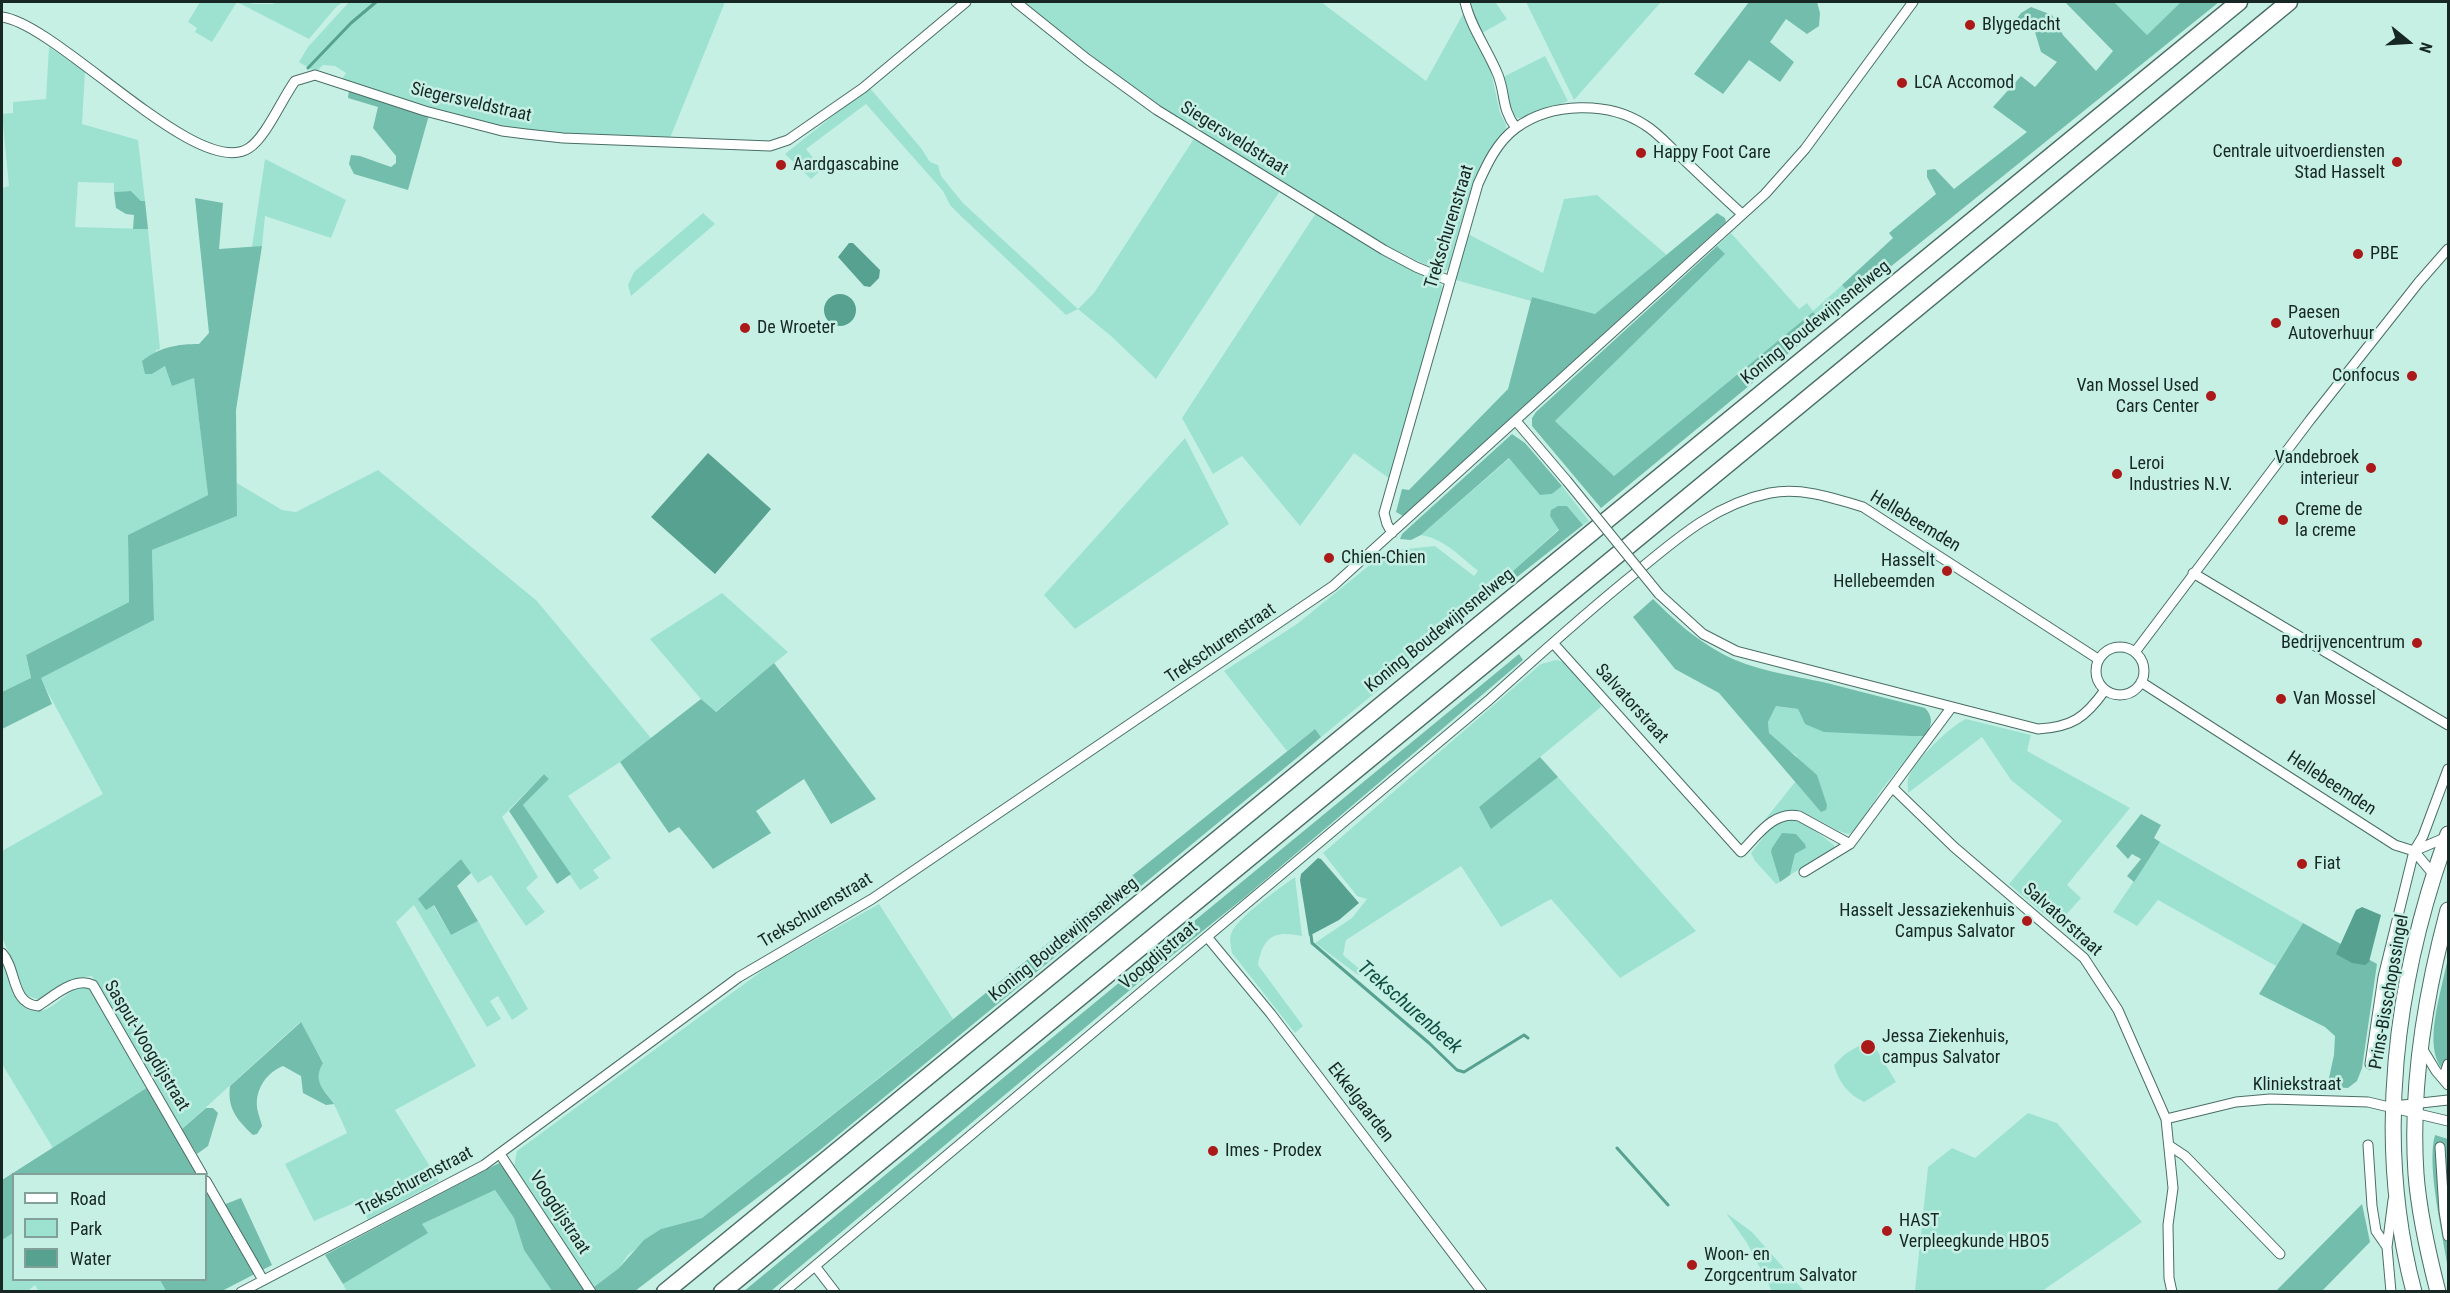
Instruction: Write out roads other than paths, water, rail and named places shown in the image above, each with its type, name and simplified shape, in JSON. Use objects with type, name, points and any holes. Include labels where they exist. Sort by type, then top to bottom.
[{"type":"highway","name":"Koning Boudewijnsnelweg","points":[[665,1292],[2239,2]]},
{"type":"highway","points":[[722,1292],[2289,2]]},
{"type":"highway","name":"Prins-Bisschopssingel","points":[[2414,1292],[2401,1232],[2395,1189],[2393,1107],[2398,1036],[2409,973],[2434,875],[2448,835]]},
{"type":"highway","points":[[2438,1292],[2424,1234],[2416,1175],[2416,1109],[2420,1046],[2434,963],[2448,910]]},
{"type":"street","name":"Siegersveldstraat","points":[[2,17],[10,18],[32,28],[146,112],[185,136],[223,153],[238,153],[248,149],[258,140],[296,81],[315,75],[425,111],[502,131],[563,138],[770,146],[788,140],[863,88],[966,2]]},
{"type":"street","name":"Siegersveldstraat","points":[[1016,2],[1087,59],[1157,110],[1384,250],[1450,281]]},
{"type":"street","points":[[1465,2],[1468,17],[1499,77],[1506,114],[1516,128]]},
{"type":"street","name":"Trekschurenstraat","points":[[241,1292],[434,1193],[500,1154],[739,977],[872,898],[1333,586],[1765,194],[1805,149],[1913,2]]},
{"type":"street","name":"Trekschurenstraat","points":[[1392,533],[1384,513],[1478,184],[1498,147],[1516,128],[1546,114],[1574,108],[1602,109],[1632,118],[1657,134],[1742,214]]},
{"type":"street","points":[[2135,652],[2317,411],[2448,249]]},
{"type":"street","points":[[1516,421],[1659,594],[1703,634],[1736,651],[2038,729],[2061,727],[2091,708],[2104,690]]},
{"type":"street","name":"Hellebeemden","points":[[1553,643],[1597,603],[1703,518],[1770,493],[1797,491],[1825,495],[1863,507],[2098,659]]},
{"type":"street","points":[[2193,573],[2448,725]]},
{"type":"street","name":"Voogdijstraat","points":[[783,1292],[1208,938],[1553,643]]},
{"type":"street","name":"Salvatorstraat","points":[[1553,643],[1741,852],[1770,823],[1793,814],[1850,844]]},
{"type":"street","points":[[2115,647],[2135,652],[2144,666],[2141,682],[2125,695],[2114,695],[2104,690],[2097,681],[2095,670],[2098,659],[2106,651],[2115,647]]},
{"type":"street","name":"Hellebeemden","points":[[2141,682],[2395,845],[2414,851]]},
{"type":"street","points":[[1804,872],[1850,844],[1952,708]]},
{"type":"street","name":"Prins-Bisschopssingel","points":[[2370,1064],[2383,977],[2414,851],[2423,836],[2448,769]]},
{"type":"street","name":"Salvatorstraat","points":[[1893,788],[1954,847],[2084,958],[2118,1010],[2166,1119],[2173,1188],[2168,1225],[2172,1292]]},
{"type":"street","name":"Prins-Bisschopssingel","points":[[2414,851],[2448,835]]},
{"type":"street","points":[[2414,851],[2434,875]]},
{"type":"street","name":"Ekkelgaarden","points":[[1208,938],[1271,1014],[1482,1292]]},
{"type":"street","name":"Sasput-Voogdijstraat","points":[[2,953],[8,962],[22,1001],[30,1006],[38,1006],[78,981],[86,981],[93,985],[201,1173]]},
{"type":"street","points":[[2420,1046],[2446,1082]]},
{"type":"street","points":[[2446,1082],[2448,1064]]},
{"type":"street","name":"Kliniekstraat","points":[[2166,1119],[2236,1102],[2270,1099],[2368,1102],[2416,1109],[2448,1100]]},
{"type":"street","points":[[2416,1109],[2448,1121]]},
{"type":"street","name":"Prins-Bisschopssingel","points":[[2368,1145],[2371,1197],[2376,1231],[2387,1247]]},
{"type":"street","points":[[2170,1146],[2186,1156],[2280,1254]]},
{"type":"street","points":[[2440,1147],[2448,1236]]},
{"type":"street","name":"Voogdijstraat","points":[[500,1154],[591,1292]]},
{"type":"street","points":[[207,1182],[263,1280]]},
{"type":"street","name":"Prins-Bisschopssingel","points":[[2391,1292],[2387,1247],[2395,1189]]},
{"type":"street","points":[[815,1266],[835,1292]]},
{"type":"water","points":[[849,243],[853,243],[880,270],[879,278],[870,287],[864,286],[838,257]]},
{"type":"water","points":[[840,294],[851,299],[856,310],[851,321],[840,326],[829,321],[824,310],[829,299]]},
{"type":"water","points":[[708,453],[771,509],[715,574],[651,517]]},
{"type":"water","points":[[1318,858],[1359,903],[1339,920],[1309,936],[1300,880],[1301,874]]},
{"type":"water","points":[[2362,907],[2381,915],[2369,962],[2365,965],[2352,963],[2336,954],[2356,910]]},
{"type":"waterway","points":[[308,68],[351,23],[376,2]]},
{"type":"waterway","name":"Trekschurenbeek","points":[[1311,935],[1312,943],[1429,1043],[1457,1070],[1464,1072],[1524,1035],[1528,1038]]},
{"type":"waterway","name":"Trekschurenbeek","points":[[1617,1148],[1668,1205]]},
{"type":"place","name":"Blygedacht","points":[[1970,25]]},
{"type":"place","name":"LCA Accomod","points":[[1902,83]]},
{"type":"place","name":"Happy Foot Care","points":[[1641,153]]},
{"type":"place","name":"Centrale uitvoerdiensten Stad Hasselt","points":[[2397,162]]},
{"type":"place","name":"Aardgascabine","points":[[781,165]]},
{"type":"place","name":"PBE","points":[[2358,254]]},
{"type":"place","name":"Paesen Autoverhuur","points":[[2276,323]]},
{"type":"place","name":"De Wroeter","points":[[745,328]]},
{"type":"place","name":"Confocus","points":[[2412,376]]},
{"type":"place","name":"Van Mossel Used Cars Center","points":[[2211,396]]},
{"type":"place","name":"Vandebroek interieur","points":[[2371,468]]},
{"type":"place","name":"Leroi Industries N.V.","points":[[2117,474]]},
{"type":"place","name":"Creme de la creme","points":[[2283,520]]},
{"type":"place","name":"Chien-Chien","points":[[1329,558]]},
{"type":"place","name":"Hasselt Hellebeemden","points":[[1947,571]]},
{"type":"place","name":"Bedrijvencentrum","points":[[2417,643]]},
{"type":"place","name":"Van Mossel","points":[[2281,699]]},
{"type":"place","name":"Fiat","points":[[2302,864]]},
{"type":"place","name":"Hasselt Jessaziekenhuis Campus Salvator","points":[[2027,921]]},
{"type":"place","name":"Jessa Ziekenhuis, campus Salvator","points":[[1868,1047]]},
{"type":"place","name":"Imes - Prodex","points":[[1213,1151]]},
{"type":"place","name":"HAST Verpleegkunde HBO5","points":[[1887,1231]]},
{"type":"place","name":"Woon- en Zorgcentrum Salvator","points":[[1692,1265]]}]
